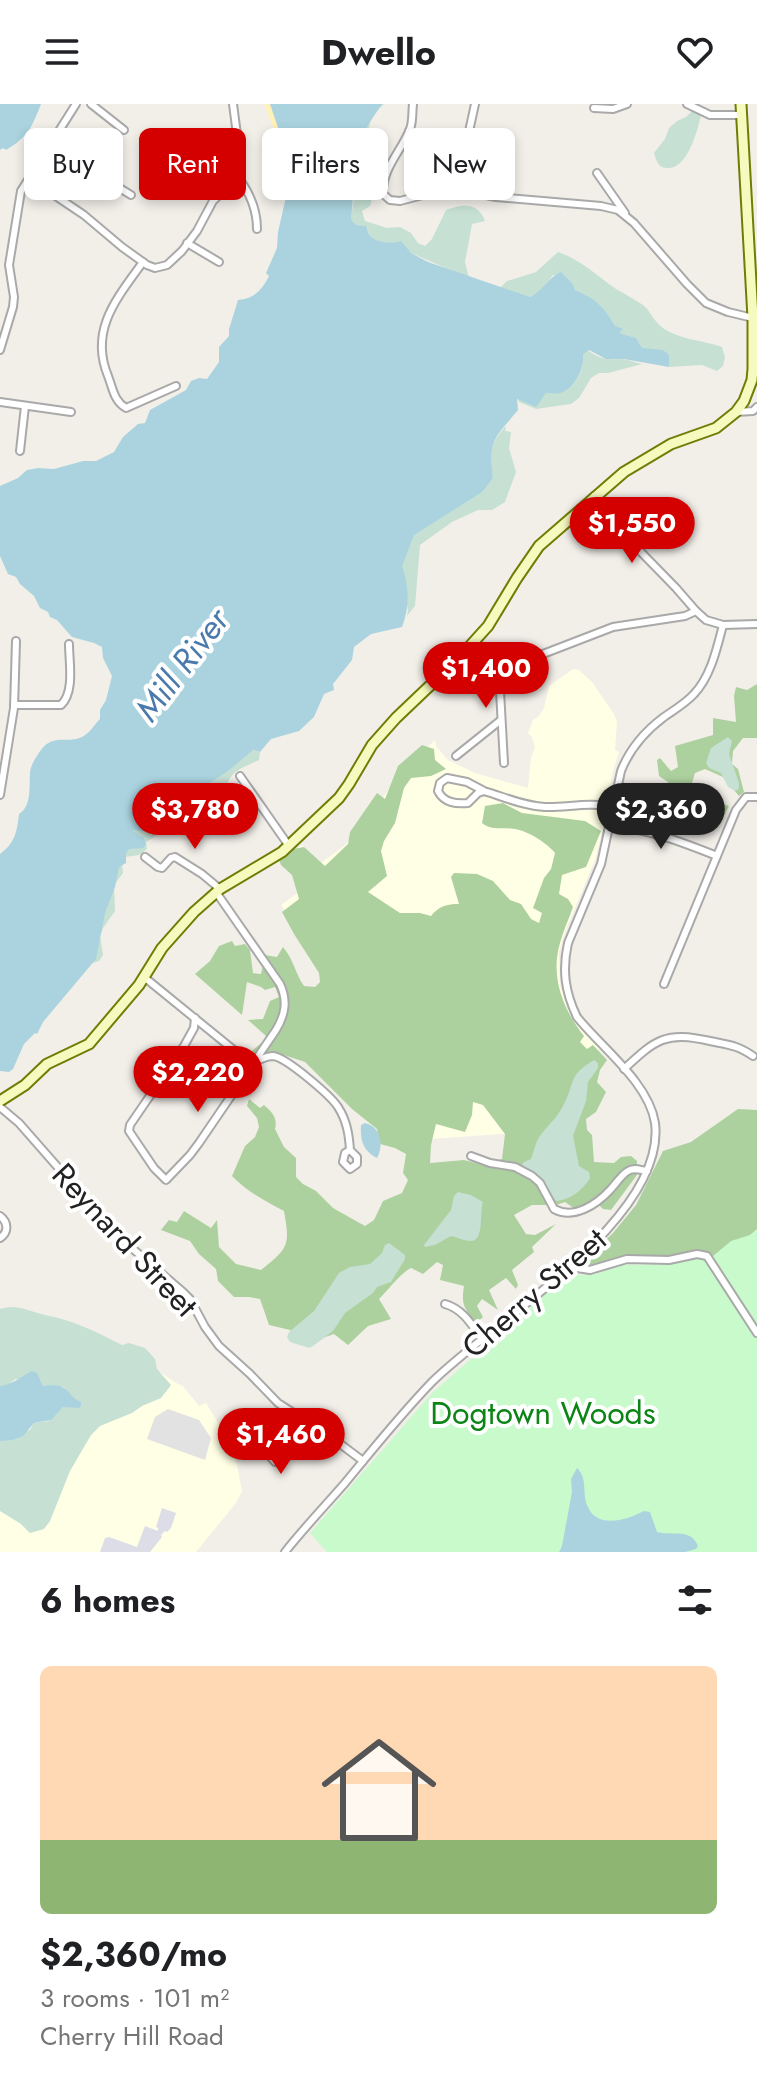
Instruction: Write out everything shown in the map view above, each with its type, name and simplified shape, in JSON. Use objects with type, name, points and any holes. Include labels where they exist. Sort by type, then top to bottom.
[{"type":"main road","points":[[0,1104],[47,1064],[89,1044],[144,977],[162,948],[200,906],[218,891],[282,852],[339,798],[380,736],[488,626],[539,546],[624,472],[680,440],[716,428],[736,412],[744,401],[755,370],[741,104]]},
{"type":"street","points":[[62,128],[76,104]]},
{"type":"street","points":[[91,104],[124,130]]},
{"type":"street","points":[[233,104],[236,128]]},
{"type":"street","points":[[409,128],[413,104]]},
{"type":"street","points":[[470,128],[475,104]]},
{"type":"street","points":[[594,108],[613,109],[627,104]]},
{"type":"street","points":[[687,104],[710,115],[741,115]]},
{"type":"street","points":[[404,140],[390,164],[383,189],[386,198],[395,202],[404,200]]},
{"type":"street","points":[[597,173],[627,216],[706,303],[753,318]]},
{"type":"street","points":[[0,350],[13,307],[9,265],[15,214],[24,186]]},
{"type":"street","points":[[246,188],[257,218],[257,229]]},
{"type":"street","points":[[123,190],[131,195]]},
{"type":"street","points":[[515,199],[601,206],[627,216]]},
{"type":"street","points":[[63,200],[155,268],[167,265],[187,243],[214,200]]},
{"type":"street","points":[[748,220],[757,214]]},
{"type":"street","points":[[187,243],[219,262]]},
{"type":"street","points":[[143,262],[109,312],[101,337],[101,360],[115,397],[126,408],[176,386]]},
{"type":"street","points":[[0,402],[71,412]]},
{"type":"street","points":[[20,451],[25,406]]},
{"type":"street","points":[[736,412],[753,411],[757,407]]},
{"type":"street","points":[[594,496],[637,548],[706,620],[723,625],[757,624]]},
{"type":"street","points":[[460,657],[543,654],[613,627],[685,616],[696,611]]},
{"type":"street","name":"Cherry Street","points":[[285,1552],[434,1380],[595,1244],[623,1211],[647,1171],[655,1141],[652,1109],[638,1085],[577,1017],[564,972],[568,943],[601,864],[621,771],[630,751],[652,727],[695,693],[712,663],[723,625]]},
{"type":"street","points":[[0,795],[4,750],[14,705],[16,641]]},
{"type":"street","points":[[14,705],[65,703],[69,690],[69,644]]},
{"type":"street","points":[[498,655],[504,763]]},
{"type":"street","points":[[456,756],[501,720]]},
{"type":"street","points":[[240,776],[289,846]]},
{"type":"street","points":[[484,791],[462,804],[441,798],[438,791],[440,783],[447,778],[536,806],[614,808]]},
{"type":"street","points":[[664,984],[736,810],[746,797],[757,797]]},
{"type":"street","points":[[610,826],[657,834],[717,856]]},
{"type":"street","points":[[145,857],[162,868],[175,857],[202,874],[218,891],[280,984],[285,1008],[280,1023],[190,1155],[166,1180],[129,1131],[130,1125],[184,1046],[194,1028],[195,1018]]},
{"type":"street","points":[[144,977],[251,1064]]},
{"type":"street","points":[[624,1069],[652,1044],[677,1036],[738,1046],[753,1056]]},
{"type":"street","points":[[251,1064],[265,1058],[279,1057],[329,1096],[344,1118],[350,1150]]},
{"type":"street","name":"Reynard Street","points":[[0,1104],[119,1237],[190,1299],[219,1346],[283,1407],[363,1461]]},
{"type":"street","points":[[471,1156],[515,1167],[532,1176],[540,1183],[554,1209],[561,1213],[574,1213],[596,1202],[627,1171],[647,1171]]},
{"type":"street","points":[[0,1216],[7,1227],[0,1238]]},
{"type":"street","points":[[570,1267],[590,1270],[627,1259],[669,1260],[697,1254],[707,1256],[757,1333]]},
{"type":"street","points":[[445,1304],[462,1313],[482,1339]]},
{"type":"street","points":[[275,1440],[274,1432],[283,1407]]},
{"type":"shaded area","points":[[334,104],[384,104],[372,115],[369,128],[340,128]]},
{"type":"shaded area","points":[[698,105],[702,110],[701,117],[688,153],[677,166],[660,166],[654,153],[669,128]]},
{"type":"shaded area","points":[[353,200],[372,200],[370,206],[362,211],[365,221],[387,228],[400,227],[425,246],[432,239],[446,210],[469,206],[478,210],[485,221],[472,224],[465,262],[469,278],[411,253],[401,242],[377,241],[370,236],[366,226],[351,225]]},
{"type":"shaded area","points":[[558,252],[643,305],[670,332],[722,347],[725,357],[723,366],[717,371],[702,365],[669,367],[669,355],[642,348],[636,338],[618,333],[601,307],[575,290],[563,275],[553,275],[539,293],[527,298],[500,288],[507,281],[536,272]]},
{"type":"shaded area","points":[[582,346],[600,357],[642,364],[599,373],[591,378],[579,398],[571,404],[536,409],[519,402],[516,395],[573,385],[581,370]]},
{"type":"shaded area","points":[[506,426],[505,431],[511,432],[509,448],[516,472],[505,502],[492,510],[478,510],[452,522],[420,545],[415,606],[407,616],[400,562],[403,542],[493,478],[492,450],[496,438]]},
{"type":"shaded area","points":[[573,669],[579,670],[592,682],[617,722],[615,750],[619,752],[603,829],[595,860],[559,952],[560,985],[567,1008],[600,1049],[595,1053],[562,1130],[429,1139],[281,905],[302,890],[282,860],[302,845],[318,865],[344,846],[399,774],[435,740],[436,746],[448,760],[475,773],[528,788],[535,747],[528,733],[533,720],[544,708],[549,686]]},
{"type":"shaded area","points":[[728,737],[732,741],[729,754],[739,783],[739,789],[735,791],[728,787],[721,773],[709,768],[706,763],[711,748]]},
{"type":"shaded area","points":[[252,750],[260,752],[259,760],[240,769],[227,784],[196,801],[178,822],[146,842],[147,849],[139,855],[125,857],[131,827],[140,831],[151,830],[171,820],[185,796]]},
{"type":"shaded area","points":[[122,864],[123,873],[114,885],[115,911],[100,936],[103,955],[99,961],[90,964],[110,869]]},
{"type":"shaded area","points":[[594,1060],[598,1068],[588,1082],[586,1101],[573,1136],[579,1166],[589,1172],[590,1178],[576,1194],[556,1201],[536,1179],[520,1168],[531,1159],[538,1139],[561,1110],[576,1075]]},
{"type":"shaded area","points":[[458,1192],[483,1202],[478,1237],[470,1241],[451,1236],[425,1247],[451,1210]]},
{"type":"shaded area","points":[[389,1243],[405,1255],[391,1282],[377,1287],[345,1313],[333,1331],[313,1346],[309,1348],[290,1342],[287,1337],[289,1332],[314,1311],[339,1273],[350,1267],[370,1264]]},
{"type":"shaded area","points":[[9,1307],[65,1320],[122,1345],[129,1343],[145,1348],[171,1385],[161,1398],[100,1426],[91,1435],[70,1471],[50,1521],[44,1529],[30,1533],[0,1511],[0,1441],[30,1430],[34,1423],[49,1421],[63,1407],[75,1401],[64,1387],[43,1386],[40,1379],[15,1379],[7,1386],[0,1386],[0,1309]]},
{"type":"shaded area","points":[[152,1367],[183,1386],[199,1406],[206,1403],[226,1436],[237,1465],[242,1491],[236,1503],[196,1552],[0,1552],[0,1460]]},
{"type":"shaded area","points":[[168,1409],[199,1420],[211,1438],[205,1460],[147,1439],[155,1417]]},
{"type":"shaded area","points":[[162,1508],[176,1513],[171,1528],[161,1535],[150,1552],[100,1552],[105,1538],[109,1537],[137,1547],[145,1526],[158,1531],[156,1527]]},
{"type":"green space","points":[[757,684],[757,738],[743,738],[733,751],[732,764],[738,769],[744,792],[739,796],[723,777],[705,769],[695,773],[692,794],[729,806],[719,825],[703,826],[698,812],[691,806],[678,808],[670,802],[669,817],[659,827],[652,821],[655,809],[647,804],[653,797],[653,784],[666,790],[668,782],[659,776],[657,760],[660,758],[671,771],[678,767],[675,746],[713,735],[713,718],[736,722],[736,687],[747,690]]},
{"type":"green space","points":[[422,745],[434,749],[435,760],[446,769],[431,776],[411,778],[404,788],[395,823],[384,841],[381,851],[387,876],[368,892],[400,913],[431,916],[444,906],[459,904],[451,877],[454,873],[477,874],[493,881],[510,900],[521,904],[531,919],[539,923],[542,913],[533,908],[555,853],[526,832],[493,828],[482,823],[485,806],[503,803],[522,813],[585,821],[601,831],[586,867],[562,875],[559,894],[568,899],[573,907],[557,956],[558,980],[570,1015],[584,1036],[580,1042],[587,1049],[593,1045],[607,1060],[597,1082],[606,1092],[596,1112],[586,1119],[587,1130],[592,1135],[594,1162],[614,1163],[621,1157],[631,1156],[637,1161],[637,1175],[611,1210],[603,1209],[594,1200],[575,1209],[565,1202],[532,1205],[514,1215],[526,1234],[535,1235],[556,1224],[532,1247],[534,1252],[512,1270],[518,1285],[516,1289],[506,1278],[489,1290],[498,1310],[482,1299],[477,1306],[483,1317],[476,1323],[464,1306],[464,1286],[440,1280],[443,1265],[437,1262],[423,1274],[411,1268],[407,1270],[379,1299],[391,1319],[368,1326],[348,1345],[334,1334],[305,1344],[290,1330],[269,1325],[260,1299],[234,1297],[218,1281],[216,1269],[190,1241],[161,1230],[169,1220],[177,1222],[184,1211],[211,1228],[217,1220],[219,1247],[236,1264],[261,1270],[282,1251],[287,1239],[284,1211],[232,1176],[245,1146],[255,1137],[259,1127],[257,1118],[247,1106],[249,1099],[260,1108],[264,1105],[274,1116],[275,1129],[284,1147],[296,1158],[296,1177],[333,1208],[365,1226],[374,1220],[383,1201],[402,1193],[408,1180],[403,1173],[406,1154],[380,1144],[377,1129],[305,1062],[272,1051],[255,1057],[248,1054],[266,1036],[248,1020],[263,1019],[270,1001],[279,997],[275,987],[265,990],[247,982],[242,1015],[195,974],[210,961],[219,946],[232,941],[235,946],[245,944],[250,950],[253,973],[261,974],[265,955],[277,957],[283,947],[304,986],[315,987],[320,982],[319,973],[282,912],[299,899],[292,875],[279,860],[293,849],[304,847],[325,866],[348,844],[350,832],[377,793],[385,799],[398,766]],"holes":[[[473,1102],[483,1105],[505,1134],[502,1159],[483,1165],[464,1160],[430,1163],[436,1124],[465,1132]]]},
{"type":"green space","points":[[738,1109],[757,1110],[757,1327],[710,1254],[696,1251],[669,1257],[624,1258],[590,1266],[585,1264],[587,1258],[636,1205],[663,1151],[691,1142]]},
{"type":"green space","name":"Dogtown Woods","points":[[757,1229],[757,1552],[327,1552],[310,1533],[432,1393],[559,1282],[622,1265],[672,1264],[704,1258],[707,1261],[731,1241],[750,1235]]},
{"type":"sand","points":[[264,104],[270,104],[282,128],[273,128]]},
{"type":"water","points":[[0,104],[41,104],[30,128],[24,128],[24,135],[6,150],[0,150]]},
{"type":"water","points":[[270,104],[382,104],[366,128],[278,128]]},
{"type":"water","name":"Mill River","points":[[285,200],[353,200],[351,220],[356,225],[366,226],[370,236],[378,241],[401,241],[411,253],[428,262],[530,297],[561,272],[575,290],[594,300],[615,326],[623,329],[619,333],[636,338],[642,348],[663,350],[669,355],[669,367],[606,359],[589,350],[583,354],[578,377],[566,391],[546,393],[536,407],[517,399],[518,410],[495,440],[493,478],[482,492],[414,535],[402,566],[408,596],[402,627],[371,634],[354,647],[352,660],[333,684],[334,690],[324,694],[314,717],[299,731],[271,739],[260,752],[253,750],[190,799],[186,798],[164,824],[149,831],[132,829],[144,838],[146,845],[129,849],[126,863],[119,867],[105,913],[96,959],[43,1022],[37,1034],[24,1044],[13,1069],[0,1071],[0,854],[12,841],[19,814],[28,801],[30,770],[36,758],[50,742],[77,739],[90,731],[100,719],[100,710],[112,676],[103,658],[102,647],[72,637],[57,620],[40,608],[34,596],[16,577],[8,574],[0,556],[0,486],[27,470],[54,469],[83,461],[96,461],[114,452],[123,437],[138,424],[145,423],[150,410],[186,390],[191,381],[207,379],[219,362],[219,347],[229,336],[238,300],[257,293],[269,276],[266,273],[277,248]]},
{"type":"water","points":[[365,1123],[375,1128],[380,1137],[377,1158],[363,1144],[361,1125]]},
{"type":"water","points":[[32,1371],[37,1373],[43,1386],[65,1388],[81,1402],[81,1406],[63,1407],[51,1420],[34,1423],[23,1436],[0,1441],[0,1386]]},
{"type":"water","points":[[577,1468],[582,1477],[587,1505],[597,1518],[612,1521],[650,1512],[657,1532],[686,1535],[698,1546],[685,1552],[559,1552],[572,1492],[571,1479]]}]
